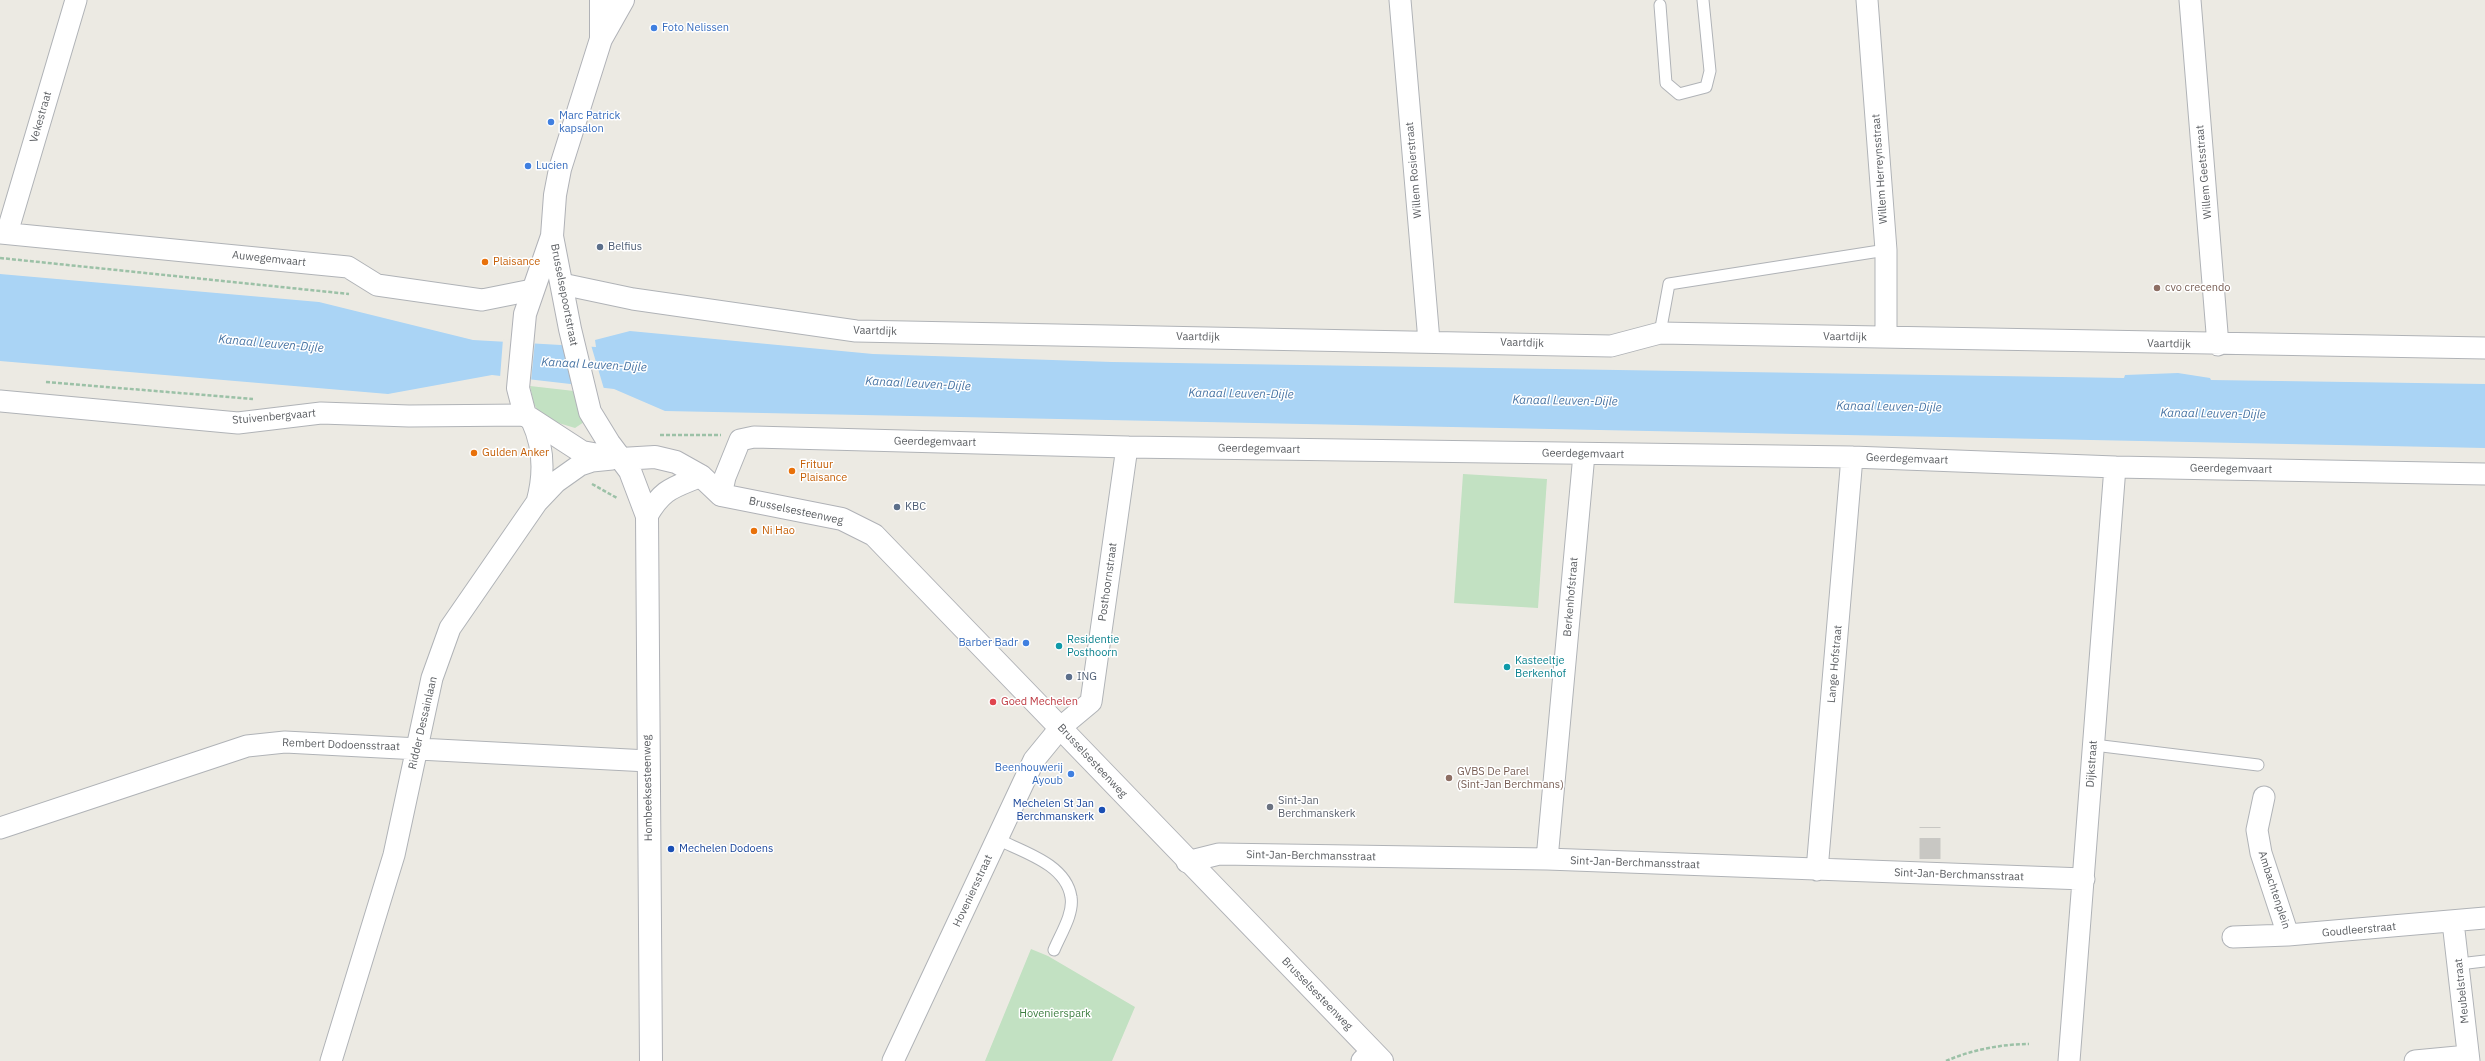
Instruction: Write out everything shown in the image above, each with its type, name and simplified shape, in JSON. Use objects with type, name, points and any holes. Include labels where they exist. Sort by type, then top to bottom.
[{"type":"main road","name":"Brusselsepoortstraat","points":[[601,0],[601,39]]},
{"type":"main road","name":"Brusselsepoortstraat","points":[[621,459],[590,412],[570,329],[552,236],[555,195],[560,169],[601,39],[623,0]]},
{"type":"main road","name":"Brusselsepoortstraat","points":[[528,418],[518,388],[523,326],[532,290],[552,236]]},
{"type":"main road","points":[[528,418],[582,452],[621,459],[655,457],[676,462],[702,476],[721,495]]},
{"type":"main road","name":"Hombeeksesteenweg","points":[[621,459],[635,479],[647,516],[651,1061]]},
{"type":"main road","name":"Brusselsesteenweg","points":[[721,495],[842,519],[874,535],[1061,727],[1372,1058]]},
{"type":"street","name":"Vekestraat","points":[[3,233],[76,0]]},
{"type":"street","name":"Willem Rosierstraat","points":[[1400,0],[1429,341]]},
{"type":"street","name":"Willem Herreynsstraat","points":[[1867,0],[1886,250],[1886,337]]},
{"type":"street","name":"Willem Geetsstraat","points":[[2190,0],[2218,345]]},
{"type":"street","name":"Auwegemvaart","points":[[3,233],[348,267],[377,285],[482,300],[532,290]]},
{"type":"street","name":"Vaartdijk","points":[[562,284],[647,301],[856,331],[1429,341],[1611,346],[1660,333],[2218,345],[2485,348]]},
{"type":"street","name":"Stuivenbergvaart","points":[[0,401],[238,423],[321,413],[528,418]]},
{"type":"street","name":"Brusselsepoortstraat","points":[[528,418],[540,439],[543,480],[537,502]]},
{"type":"street","name":"Geerdegemvaart","points":[[740,440],[754,437],[1127,447],[1852,457],[2115,467],[2485,474]]},
{"type":"street","points":[[721,495],[725,477],[740,440]]},
{"type":"street","name":"Posthoornstraat","points":[[1061,727],[1091,702],[1127,447]]},
{"type":"street","name":"Berkenhofstraat","points":[[1547,859],[1584,454]]},
{"type":"street","name":"Lange Hofstraat","points":[[1817,870],[1852,457]]},
{"type":"street","name":"Ridder Dessainlaan","points":[[331,1061],[394,855],[432,678],[450,628],[537,502],[556,482],[592,461],[621,459]]},
{"type":"street","name":"Dijkstraat","points":[[2069,1061],[2115,467]]},
{"type":"street","name":"Hombeeksesteenweg","points":[[647,516],[657,497],[668,490],[702,476]]},
{"type":"street","name":"Hoveniersstraat","points":[[893,1061],[1034,760],[1061,727]]},
{"type":"street","name":"Rembert Dodoensstraat","points":[[0,828],[247,746],[285,742],[648,760]]},
{"type":"street","name":"Ambachtenplein","points":[[2264,797],[2257,830],[2261,853],[2288,935]]},
{"type":"street","name":"Sint-Jan-Berchmansstraat","points":[[1187,862],[1219,854],[1547,859],[1817,870],[1930,866],[2084,879]]},
{"type":"street","name":"Goudleerstraat","points":[[2233,937],[2288,935],[2453,922],[2485,918]]},
{"type":"street","name":"Meubelstraat","points":[[2453,922],[2459,964],[2468,1058]]},
{"type":"street","points":[[2415,1061],[2468,1058]]},
{"type":"lane","points":[[1660,5],[1666,83],[1679,94],[1706,87],[1710,72],[1703,0]]},
{"type":"lane","points":[[1660,333],[1668,284],[1886,250]]},
{"type":"lane","points":[[2094,745],[2258,765]]},
{"type":"lane","points":[[997,839],[1058,871],[1065,880],[1072,898],[1070,911],[1054,950]]},
{"type":"lane","points":[[2459,964],[2485,961]]},
{"type":"path","points":[[0,258],[351,294]]},
{"type":"path","points":[[40,382],[254,399]]},
{"type":"path","points":[[657,435],[724,435],[740,440]]},
{"type":"path","points":[[571,472],[620,500]]},
{"type":"path","points":[[1946,1061],[1962,1054],[2016,1044],[2030,1044]]},
{"type":"green space","points":[[530,386],[574,391],[584,422],[575,428],[542,418],[534,404]]},
{"type":"green space","points":[[1463,474],[1547,479],[1538,608],[1454,603]]},
{"type":"green space","name":"Hovenierspark","points":[[1031,949],[1048,956],[1135,1007],[1112,1061],[985,1061]]},
{"type":"water","name":"Kanaal Leuven-Dijle","points":[[0,274],[319,302],[473,340],[596,347],[595,340],[630,331],[873,354],[1112,362],[2124,378],[2125,375],[2178,373],[2210,378],[2211,380],[2485,384],[2485,448],[665,411],[614,389],[492,375],[388,394],[0,361]]},
{"type":"pier","points":[[503,339],[535,341],[531,381],[500,378]]},
{"type":"pier","points":[[562,343],[591,345],[604,389],[574,386]]},
{"type":"tunnel","points":[[1930,827],[1930,859]]},
{"type":"place","name":"Foto Nelissen","points":[[654,28]]},
{"type":"place","name":"Marc Patrick kapsalon","points":[[551,122]]},
{"type":"place","name":"Lucien","points":[[528,166]]},
{"type":"place","name":"Belfius","points":[[600,247]]},
{"type":"place","name":"Plaisance","points":[[485,262]]},
{"type":"place","name":"cvo crecendo","points":[[2157,288]]},
{"type":"place","name":"Gulden Anker","points":[[474,453]]},
{"type":"place","name":"Frituur Plaisance","points":[[792,471]]},
{"type":"place","name":"KBC","points":[[897,507]]},
{"type":"place","name":"Ni Hao","points":[[754,531]]},
{"type":"place","name":"Barber Badr","points":[[1026,643]]},
{"type":"place","name":"Residentie Posthoorn","points":[[1059,646]]},
{"type":"place","name":"Kasteeltje Berkenhof","points":[[1507,667]]},
{"type":"place","name":"ING","points":[[1069,677]]},
{"type":"place","name":"Goed Mechelen","points":[[993,702]]},
{"type":"place","name":"Beenhouwerij Ayoub","points":[[1071,774]]},
{"type":"place","name":"GVBS De Parel (Sint-Jan Berchmans)","points":[[1449,778]]},
{"type":"place","name":"Sint-Jan Berchmanskerk","points":[[1270,807]]},
{"type":"place","name":"Mechelen St Jan Berchmanskerk","points":[[1102,810]]},
{"type":"place","name":"Mechelen Dodoens","points":[[671,849]]}]
